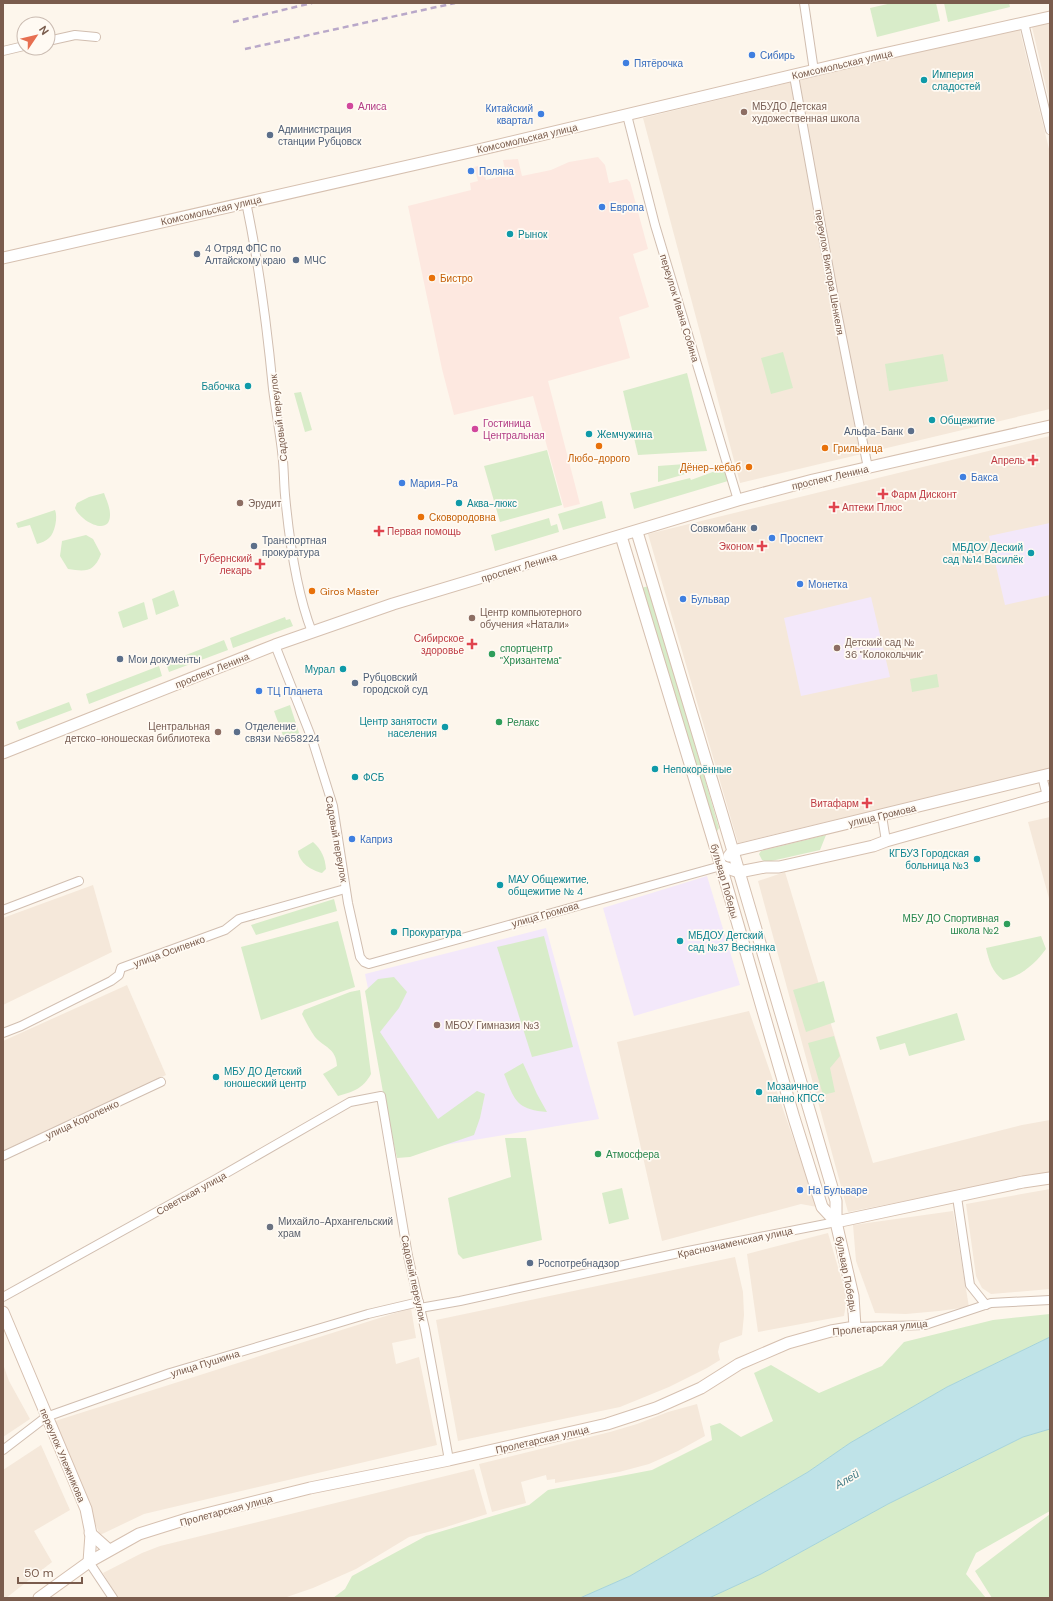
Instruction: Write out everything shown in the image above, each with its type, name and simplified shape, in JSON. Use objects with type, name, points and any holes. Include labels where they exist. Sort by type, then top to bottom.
[{"type":"street","points":[[804,3],[814,71]]},
{"type":"street","name":"Комсомольская улица","points":[[3,258],[1050,17]]},
{"type":"street","points":[[1024,23],[1050,130]]},
{"type":"street","points":[[56,39],[75,35],[96,37]]},
{"type":"street","points":[[3,51],[16,48]]},
{"type":"street","name":"переулок Виктора Шенкеля","points":[[794,76],[833,292],[868,468]]},
{"type":"street","name":"переулок Ивана Собина","points":[[627,115],[655,225],[738,500]]},
{"type":"street","name":"Садовый переулок","points":[[246,202],[258,265],[269,338],[273,390],[283,462],[289,522],[305,615],[312,632]]},
{"type":"street","name":"проспект Ленина","points":[[3,753],[275,645],[393,604],[637,532],[738,500],[814,480],[1050,426]]},
{"type":"street","name":"бульвар Победы","points":[[637,532],[733,851],[837,1206],[836,1222],[853,1296],[855,1327]]},
{"type":"street","name":"бульвар Победы","points":[[622,536],[721,866],[794,1118],[822,1207],[836,1222]]},
{"type":"street","name":"Садовый переулок","points":[[275,645],[312,739],[333,806],[345,889],[360,957],[364,962],[369,964]]},
{"type":"street","points":[[733,851],[721,866],[739,872],[765,867],[786,866],[873,846],[886,840],[1049,795],[1046,775]]},
{"type":"street","name":"улица Громова","points":[[733,851],[1046,775]]},
{"type":"street","points":[[882,816],[886,840]]},
{"type":"street","name":"улица Громова","points":[[369,964],[721,866]]},
{"type":"street","points":[[3,910],[79,881]]},
{"type":"street","name":"улица Осипенко","points":[[3,1033],[21,1026],[111,981],[119,975],[120,968],[225,930],[239,919],[345,889]]},
{"type":"street","points":[[773,1049],[790,1045]]},
{"type":"street","name":"улица Короленко","points":[[3,1156],[161,1082]]},
{"type":"street","name":"Садовый переулок","points":[[381,1096],[408,1256],[420,1305],[449,1460]]},
{"type":"street","name":"Советская улица","points":[[3,1297],[216,1179],[350,1102],[362,1098],[381,1096]]},
{"type":"street","points":[[794,1118],[811,1114]]},
{"type":"street","name":"Краснознаменская улица","points":[[420,1305],[460,1301],[739,1240],[836,1222],[1023,1182],[1050,1178]]},
{"type":"street","points":[[957,1197],[970,1285],[986,1305]]},
{"type":"street","name":"Пролетарская улица","points":[[39,1598],[89,1562],[139,1534],[190,1518],[310,1488],[449,1460],[607,1424],[656,1408],[701,1388],[739,1364],[788,1342],[831,1331],[855,1327],[925,1325],[991,1303],[1050,1300]]},
{"type":"street","name":"улица Пушкина","points":[[3,1450],[46,1417],[170,1373],[368,1314],[420,1305]]},
{"type":"street","name":"переулок Улежникова","points":[[3,1312],[86,1509],[90,1533],[89,1562]]},
{"type":"street","points":[[90,1533],[109,1550]]},
{"type":"street","points":[[89,1562],[113,1598]]},
{"type":"shaded area","points":[[1050,23],[1050,104],[1032,27]]},
{"type":"shaded area","points":[[1019,27],[1050,153],[1050,409],[740,483],[643,118]]},
{"type":"shaded area","points":[[598,157],[605,165],[609,183],[627,179],[630,182],[648,249],[633,254],[649,307],[619,317],[630,358],[548,381],[580,504],[564,508],[533,396],[454,415],[442,369],[408,206],[471,190],[470,183],[478,181],[474,167],[482,165],[486,180],[506,175],[503,160],[518,159],[522,176],[551,170],[569,162]]},
{"type":"shaded area","points":[[1050,436],[1050,769],[738,843],[648,534]]},
{"type":"shaded area","points":[[1050,523],[1050,595],[1005,605],[989,536]]},
{"type":"shaded area","name":"Детский сад № 36 \"Колокольчик\"","points":[[871,597],[890,677],[801,696],[784,618]]},
{"type":"shaded area","points":[[1050,817],[1050,902],[1028,822]]},
{"type":"shaded area","points":[[785,872],[873,1163],[1022,1125],[1050,1120],[1050,1173],[848,1212],[758,881]]},
{"type":"shaded area","points":[[707,876],[740,985],[634,1016],[603,908]]},
{"type":"shaded area","points":[[93,885],[112,952],[3,1005],[3,918]]},
{"type":"shaded area","points":[[546,928],[599,1119],[402,1152],[365,974]]},
{"type":"shaded area","points":[[127,985],[166,1075],[3,1151],[3,1041]]},
{"type":"shaded area","points":[[749,1011],[817,1207],[801,1204],[662,1241],[617,1042]]},
{"type":"shaded area","points":[[1050,1189],[1050,1289],[991,1294],[982,1288],[976,1276],[966,1204]]},
{"type":"shaded area","points":[[953,1211],[969,1307],[906,1314],[875,1313],[856,1261],[853,1225]]},
{"type":"shaded area","points":[[828,1233],[847,1298],[844,1316],[758,1332],[747,1254]]},
{"type":"shaded area","points":[[735,1257],[743,1292],[744,1315],[742,1335],[720,1343],[718,1352],[720,1360],[669,1387],[620,1407],[458,1441],[436,1320]]},
{"type":"shaded area","points":[[411,1308],[416,1338],[392,1343],[396,1364],[419,1357],[437,1445],[144,1514],[100,1535],[52,1422]]},
{"type":"shaded area","points":[[3,1364],[9,1381],[30,1419],[3,1437]]},
{"type":"shaded area","points":[[697,1404],[705,1436],[678,1451],[649,1464],[619,1472],[555,1483],[555,1479],[547,1480],[546,1475],[521,1482],[526,1503],[492,1512],[479,1464],[610,1432],[637,1424],[668,1412]]},
{"type":"shaded area","points":[[41,1445],[70,1510],[34,1531],[52,1562],[6,1598],[3,1598],[3,1470]]},
{"type":"shaded area","points":[[474,1469],[487,1514],[409,1537],[356,1569],[313,1588],[284,1598],[117,1598],[103,1573],[142,1553],[160,1546]]},
{"type":"green space","points":[[892,3],[936,3],[940,21],[877,37],[870,8]]},
{"type":"green space","points":[[944,3],[1009,3],[1010,7],[948,22]]},
{"type":"green space","points":[[783,352],[793,388],[771,394],[761,358]]},
{"type":"green space","points":[[943,354],[948,381],[889,391],[885,364]]},
{"type":"green space","points":[[687,373],[707,451],[638,455],[623,391]]},
{"type":"green space","points":[[301,392],[312,430],[305,432],[294,393]]},
{"type":"green space","points":[[547,450],[562,505],[500,522],[484,466]]},
{"type":"green space","points":[[699,463],[699,470],[658,482],[658,466]]},
{"type":"green space","points":[[725,469],[728,481],[634,509],[630,493],[690,478],[691,480],[718,470]]},
{"type":"green space","points":[[104,493],[109,506],[109,521],[106,525],[95,525],[83,518],[75,508],[77,503],[89,497]]},
{"type":"green space","points":[[602,501],[606,518],[563,530],[558,514]]},
{"type":"green space","points":[[55,510],[56,517],[54,529],[51,536],[43,542],[37,544],[30,525],[18,528],[16,523]]},
{"type":"green space","points":[[549,518],[551,526],[557,524],[559,532],[495,551],[491,535]]},
{"type":"green space","points":[[86,535],[93,539],[101,554],[98,560],[89,569],[68,569],[60,556],[62,541]]},
{"type":"green space","points":[[649,586],[719,828],[716,833],[641,588]]},
{"type":"green space","points":[[174,590],[179,606],[156,615],[152,599]]},
{"type":"green space","points":[[144,602],[148,619],[123,628],[118,612]]},
{"type":"green space","points":[[285,617],[286,620],[290,619],[293,626],[233,648],[230,638]]},
{"type":"green space","points":[[224,640],[228,650],[169,672],[166,663]]},
{"type":"green space","points":[[159,666],[162,676],[89,704],[86,694]]},
{"type":"green space","points":[[937,674],[939,687],[912,692],[910,679]]},
{"type":"green space","points":[[69,702],[72,710],[19,730],[16,722]]},
{"type":"green space","points":[[290,705],[300,736],[285,741],[274,711]]},
{"type":"green space","points":[[826,835],[820,850],[767,862],[762,860],[759,854],[761,851]]},
{"type":"green space","points":[[313,842],[321,851],[325,861],[326,869],[322,873],[306,865],[299,855],[298,851]]},
{"type":"green space","points":[[334,899],[337,911],[256,935],[251,925]]},
{"type":"green space","points":[[338,921],[355,987],[261,1020],[241,947]]},
{"type":"green space","points":[[544,936],[573,1047],[532,1057],[497,947]]},
{"type":"green space","points":[[1041,936],[1046,949],[1027,969],[1015,976],[1003,980],[999,977],[990,962],[986,948]]},
{"type":"green space","points":[[394,977],[407,992],[399,1008],[380,1032],[438,1119],[477,1091],[485,1094],[480,1118],[474,1135],[410,1157],[397,1158],[386,1109],[365,991],[378,979]]},
{"type":"green space","points":[[824,981],[835,1022],[806,1032],[793,990]]},
{"type":"green space","points":[[360,990],[371,1074],[361,1086],[338,1096],[323,1074],[337,1066],[335,1055],[315,1037],[302,1014],[304,1010],[350,992]]},
{"type":"green space","points":[[957,1013],[965,1040],[909,1056],[905,1043],[880,1050],[876,1037]]},
{"type":"green space","points":[[834,1036],[840,1056],[830,1068],[835,1092],[823,1095],[808,1043]]},
{"type":"green space","points":[[523,1063],[547,1112],[529,1109],[523,1106],[514,1097],[511,1091],[504,1074]]},
{"type":"green space","points":[[505,1138],[526,1138],[542,1240],[463,1259],[458,1254],[448,1198],[511,1177]]},
{"type":"green space","points":[[622,1188],[629,1219],[609,1224],[602,1193]]},
{"type":"green space","points":[[1050,1314],[1050,1337],[947,1387],[850,1443],[808,1472],[630,1576],[580,1598],[333,1598],[345,1589],[352,1576],[426,1536],[529,1505],[548,1490],[652,1470],[712,1440],[710,1426],[720,1423],[741,1437],[773,1421],[754,1373],[771,1365],[819,1393],[882,1366],[904,1342],[993,1320]]},
{"type":"green space","points":[[1050,1429],[1050,1511],[976,1553],[966,1574],[986,1598],[709,1598],[761,1574],[888,1504],[1023,1437]]},
{"type":"green space","points":[[1050,1514],[1050,1598],[992,1598],[975,1571]]},
{"type":"water","name":"Алей","points":[[1050,1337],[1050,1429],[1023,1437],[888,1504],[761,1574],[709,1598],[580,1598],[630,1576],[808,1472],[850,1443],[947,1387]]},
{"type":"railway","points":[[233,22],[312,3]]},
{"type":"railway","points":[[245,49],[455,3]]},
{"type":"place","name":"Сибирь","points":[[752,55]]},
{"type":"place","name":"Пятёрочка","points":[[626,63]]},
{"type":"place","name":"Империя сладостей","points":[[924,80]]},
{"type":"place","name":"Алиса","points":[[350,106]]},
{"type":"place","name":"МБУДО Детская художественная школа","points":[[744,112]]},
{"type":"place","name":"Китайский квартал","points":[[541,114]]},
{"type":"place","name":"Администрация станции Рубцовск","points":[[270,135]]},
{"type":"place","name":"Поляна","points":[[471,171]]},
{"type":"place","name":"Европа","points":[[602,207]]},
{"type":"place","name":"Рынок","points":[[510,234]]},
{"type":"place","name":"4 Отряд ФПС по Алтайскому краю","points":[[197,254]]},
{"type":"place","name":"МЧС","points":[[296,260]]},
{"type":"place","name":"Бистро","points":[[432,278]]},
{"type":"place","name":"Бабочка","points":[[248,386]]},
{"type":"place","name":"Общежитие","points":[[932,420]]},
{"type":"place","name":"Гостиница Центральная","points":[[475,429]]},
{"type":"place","name":"Альфа-Банк","points":[[911,431]]},
{"type":"place","name":"Жемчужина","points":[[589,434]]},
{"type":"place","name":"Любо-дорого","points":[[599,446]]},
{"type":"place","name":"Грильница","points":[[825,448]]},
{"type":"place","name":"Апрель","points":[[1033,460]]},
{"type":"place","name":"Дёнер-кебаб","points":[[749,467]]},
{"type":"place","name":"Бакса","points":[[963,477]]},
{"type":"place","name":"Мария-Ра","points":[[402,483]]},
{"type":"place","name":"Фарм Дисконт","points":[[883,494]]},
{"type":"place","name":"Эрудит","points":[[240,503]]},
{"type":"place","name":"Аква-люкс","points":[[459,503]]},
{"type":"place","name":"Аптеки Плюс","points":[[834,507]]},
{"type":"place","name":"Сковородовна","points":[[421,517]]},
{"type":"place","name":"Совкомбанк","points":[[754,528]]},
{"type":"place","name":"Первая помощь","points":[[379,531]]},
{"type":"place","name":"Проспект","points":[[772,538]]},
{"type":"place","name":"Транспортная прокуратура","points":[[254,546]]},
{"type":"place","name":"Эконом","points":[[762,546]]},
{"type":"place","name":"МБДОУ Деский сад №14 Василёк","points":[[1031,553]]},
{"type":"place","name":"Губернский лекарь","points":[[260,564]]},
{"type":"place","name":"Монетка","points":[[800,584]]},
{"type":"place","name":"Giros Master","points":[[312,591]]},
{"type":"place","name":"Бульвар","points":[[683,599]]},
{"type":"place","name":"Центр компьютерного обучения «Натали»","points":[[472,618]]},
{"type":"place","name":"Сибирское здоровье","points":[[472,644]]},
{"type":"place","name":"Детский сад № 36 \"Колокольчик\"","points":[[837,648]]},
{"type":"place","name":"спортцентр \"Хризантема\"","points":[[492,654]]},
{"type":"place","name":"Мои документы","points":[[120,659]]},
{"type":"place","name":"Мурал","points":[[343,669]]},
{"type":"place","name":"Рубцовский городской суд","points":[[355,683]]},
{"type":"place","name":"ТЦ Планета","points":[[259,691]]},
{"type":"place","name":"Релакс","points":[[499,722]]},
{"type":"place","name":"Центр занятости населения","points":[[445,727]]},
{"type":"place","name":"Центральная детско-юношеская библиотека","points":[[218,732]]},
{"type":"place","name":"Отделение связи №658224","points":[[237,732]]},
{"type":"place","name":"Непокорённые","points":[[655,769]]},
{"type":"place","name":"ФСБ","points":[[355,777]]},
{"type":"place","name":"Витафарм","points":[[867,803]]},
{"type":"place","name":"Каприз","points":[[352,839]]},
{"type":"place","name":"КГБУЗ Городская больница №3","points":[[977,859]]},
{"type":"place","name":"МАУ Общежитие, общежитие № 4","points":[[500,885]]},
{"type":"place","name":"МБУ ДО Спортивная школа №2","points":[[1007,924]]},
{"type":"place","name":"Прокуратура","points":[[394,932]]},
{"type":"place","name":"МБДОУ Детский сад №37 Веснянка","points":[[680,941]]},
{"type":"place","name":"МБОУ Гимназия №3","points":[[437,1025]]},
{"type":"place","name":"МБУ ДО Детский юношеский центр","points":[[216,1077]]},
{"type":"place","name":"Мозаичное панно КПСС","points":[[759,1092]]},
{"type":"place","name":"Атмосфера","points":[[598,1154]]},
{"type":"place","name":"На Бульваре","points":[[800,1190]]},
{"type":"place","name":"Михайло-Архангельский храм","points":[[270,1227]]},
{"type":"place","name":"Роспотребнадзор","points":[[530,1263]]}]
